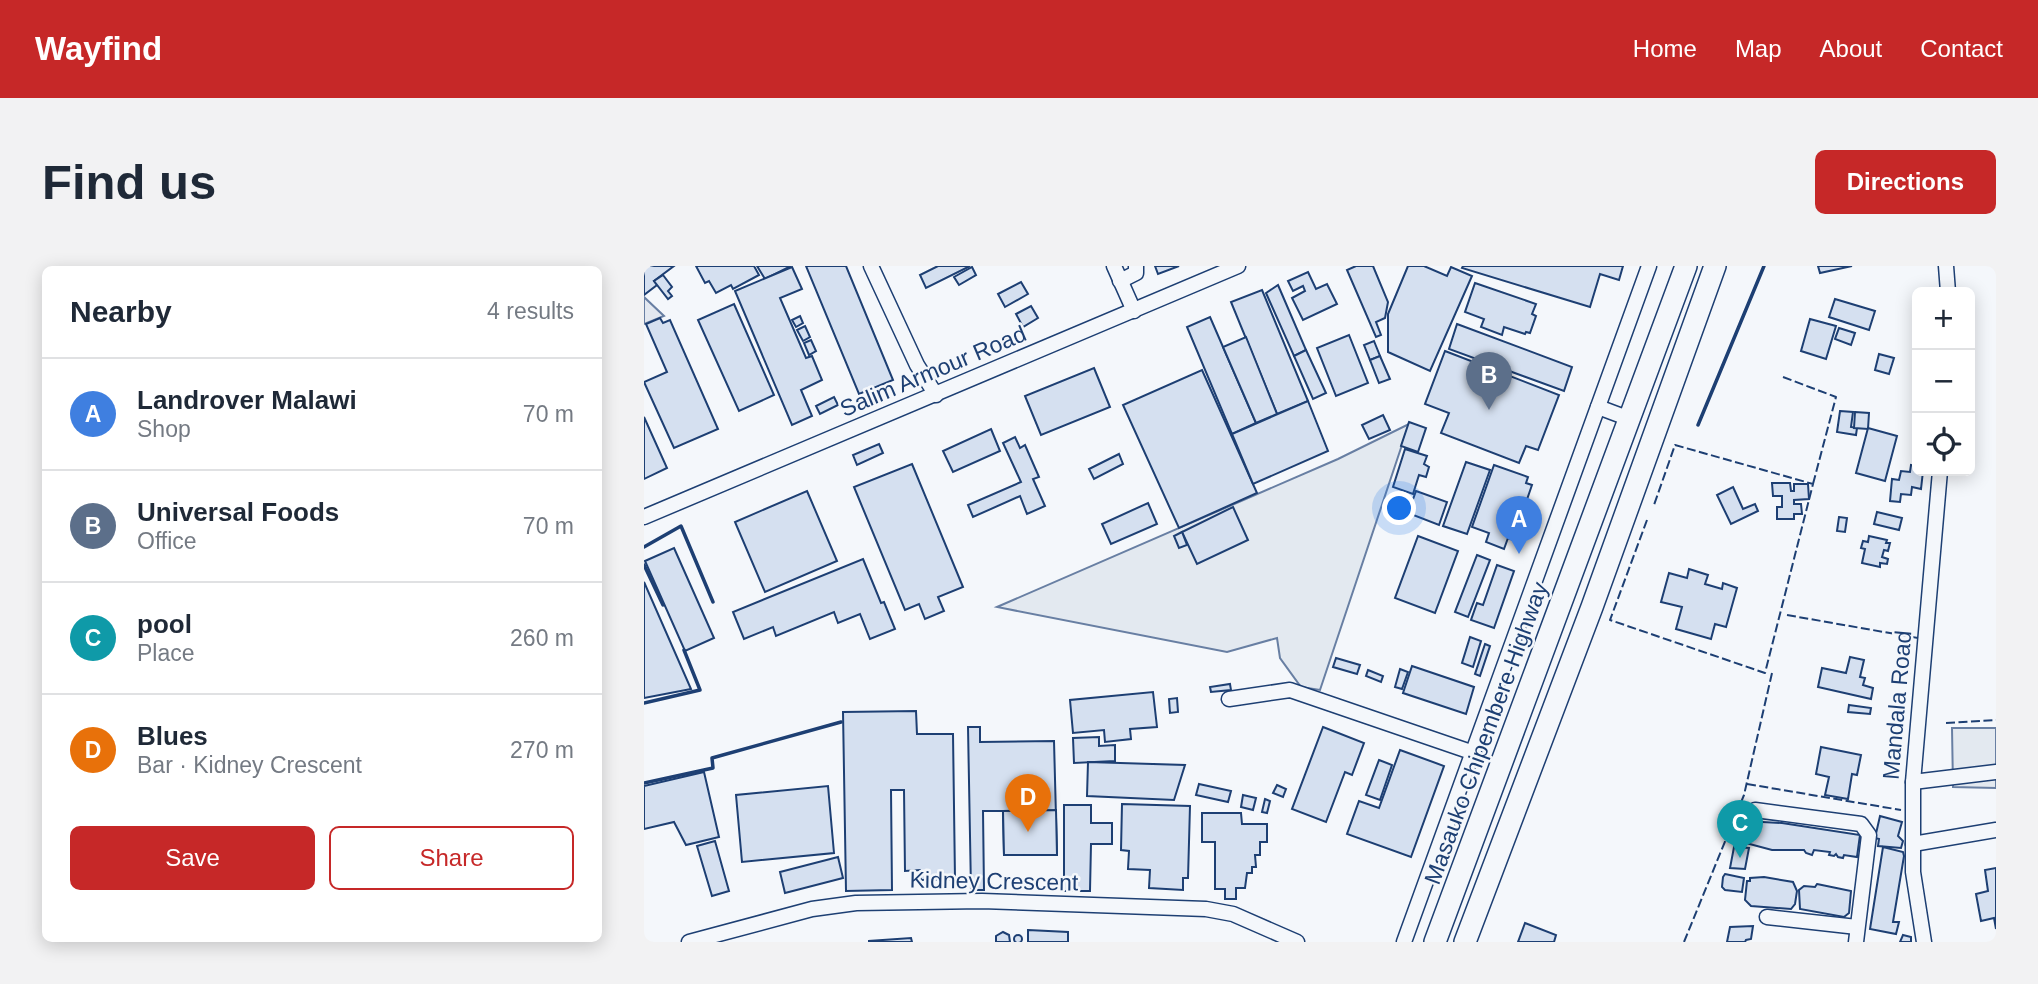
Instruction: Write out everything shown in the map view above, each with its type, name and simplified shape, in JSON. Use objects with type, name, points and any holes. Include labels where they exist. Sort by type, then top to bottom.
[{"type":"highway","name":"Masauko Chipembere Highway","points":[[1436,942],[1686,266]]},
{"type":"highway","points":[[1465,942],[1592,607],[1715,266]]},
{"type":"street","points":[[871,266],[917,365],[936,395]]},
{"type":"street","points":[[1115,266],[1133,311]]},
{"type":"street","points":[[1120,281],[1136,273],[1136,266]]},
{"type":"street","name":"Salim Armour Road","points":[[644,517],[1238,266]]},
{"type":"street","points":[[1404,942],[1649,266]]},
{"type":"street","points":[[1946,266],[1948,287]]},
{"type":"street","points":[[1598,407],[1630,419]]},
{"type":"street","name":"Mandala Road","points":[[1924,942],[1913,872],[1913,782],[1940,476]]},
{"type":"street","points":[[1229,699],[1290,690],[1474,753]]},
{"type":"street","points":[[1913,782],[1996,772]]},
{"type":"street","points":[[1755,810],[1861,824],[1869,835],[1857,934],[1767,917]]},
{"type":"street","points":[[1913,844],[1996,830]]},
{"type":"street","name":"Kidney Crescent","points":[[689,942],[801,912],[856,903],[982,901],[1206,909],[1233,914],[1297,942]]},
{"type":"shaded area","points":[[644,297],[664,316],[644,324]]},
{"type":"shaded area","points":[[1409,424],[1320,690],[1301,687],[1280,658],[1277,638],[1227,652],[997,607],[1338,459]]},
{"type":"shaded area","points":[[1952,728],[1996,728],[1996,788],[1953,787]]},
{"type":"building","points":[[644,266],[674,266],[654,281],[657,285],[644,295]]},
{"type":"building","points":[[696,266],[754,266],[759,275],[733,289],[731,285],[716,293],[709,281],[705,283]]},
{"type":"building","points":[[757,266],[791,266],[765,279]]},
{"type":"building","points":[[806,266],[846,266],[893,380],[859,394]]},
{"type":"building","points":[[938,266],[970,266],[926,288],[920,275]]},
{"type":"building","points":[[1155,266],[1179,266],[1158,274]]},
{"type":"building","points":[[1356,266],[1373,266],[1388,302],[1385,318],[1376,322],[1381,335],[1376,337],[1347,270]]},
{"type":"building","points":[[1408,266],[1424,266],[1447,276],[1451,267],[1472,276],[1430,371],[1388,352],[1388,314]]},
{"type":"building","points":[[1623,266],[1619,280],[1600,274],[1590,307],[1462,268]]},
{"type":"building","points":[[1818,266],[1852,266],[1820,273]]},
{"type":"building","points":[[792,267],[802,289],[780,298],[806,358],[812,356],[822,380],[801,390],[812,416],[792,425],[735,291]]},
{"type":"building","points":[[972,267],[976,275],[959,285],[954,277]]},
{"type":"building","points":[[1308,272],[1316,289],[1327,284],[1337,304],[1303,320],[1292,298],[1305,291],[1303,286],[1293,291],[1288,281]]},
{"type":"building","points":[[663,275],[672,287],[668,291],[672,296],[668,299],[654,281]]},
{"type":"building","points":[[1021,282],[1028,294],[1005,307],[998,294]]},
{"type":"building","points":[[1475,283],[1536,304],[1532,314],[1536,316],[1530,333],[1504,327],[1502,335],[1481,327],[1484,319],[1465,312]]},
{"type":"building","points":[[1278,285],[1306,350],[1294,356],[1266,293]]},
{"type":"building","points":[[1262,290],[1308,401],[1277,414],[1231,302]]},
{"type":"building","points":[[1835,299],[1875,311],[1869,330],[1829,317]]},
{"type":"building","points":[[734,304],[774,395],[739,411],[698,320]]},
{"type":"building","points":[[1031,306],[1038,318],[1023,327],[1016,314]]},
{"type":"building","points":[[800,316],[803,323],[796,327],[792,320]]},
{"type":"building","points":[[1210,317],[1256,423],[1232,434],[1187,327]]},
{"type":"building","points":[[660,318],[663,323],[670,320],[718,429],[674,448],[644,382],[667,372],[646,324]]},
{"type":"building","points":[[1810,319],[1836,326],[1826,359],[1801,351]]},
{"type":"building","points":[[1457,324],[1572,367],[1564,391],[1449,349]]},
{"type":"building","points":[[805,326],[810,337],[803,341],[797,330]]},
{"type":"building","points":[[1839,328],[1855,333],[1851,345],[1835,339]]},
{"type":"building","points":[[1349,335],[1368,383],[1336,396],[1317,348]]},
{"type":"building","points":[[1246,337],[1277,414],[1256,423],[1223,347]]},
{"type":"building","points":[[811,340],[816,351],[809,355],[804,343]]},
{"type":"building","points":[[1374,341],[1380,356],[1370,360],[1364,345]]},
{"type":"building","points":[[1306,350],[1326,393],[1313,399],[1294,356]]},
{"type":"building","points":[[1445,351],[1559,395],[1538,450],[1526,446],[1519,463],[1441,433],[1449,413],[1425,404]]},
{"type":"building","points":[[1879,354],[1894,358],[1889,374],[1875,370]]},
{"type":"building","points":[[1380,356],[1390,379],[1379,383],[1370,360]]},
{"type":"building","points":[[1094,368],[1110,407],[1041,435],[1025,396]]},
{"type":"building","points":[[1202,370],[1257,493],[1179,528],[1123,405]]},
{"type":"building","points":[[834,397],[838,405],[820,414],[816,406]]},
{"type":"building","points":[[1308,401],[1328,451],[1253,484],[1232,434]]},
{"type":"building","points":[[1840,411],[1853,412],[1851,427],[1857,428],[1856,435],[1837,432]]},
{"type":"building","points":[[1855,412],[1869,413],[1868,429],[1854,428]]},
{"type":"building","points":[[1383,415],[1390,430],[1369,439],[1362,425]]},
{"type":"building","points":[[644,417],[667,468],[644,479]]},
{"type":"building","points":[[1409,422],[1426,428],[1418,452],[1401,446]]},
{"type":"building","points":[[1868,428],[1897,436],[1885,481],[1856,473]]},
{"type":"building","points":[[991,429],[1000,451],[953,472],[943,451]]},
{"type":"building","points":[[1015,437],[1020,448],[1025,445],[1039,477],[1033,479],[1045,506],[1027,514],[1020,496],[973,517],[968,505],[1021,482],[1003,443]]},
{"type":"building","points":[[879,444],[883,453],[857,465],[853,455]]},
{"type":"building","points":[[1405,449],[1427,456],[1424,464],[1429,467],[1426,477],[1419,475],[1413,494],[1393,487]]},
{"type":"building","points":[[1119,454],[1123,464],[1094,479],[1089,469]]},
{"type":"building","points":[[1466,462],[1490,470],[1467,534],[1443,526]]},
{"type":"building","points":[[912,464],[963,587],[938,597],[944,611],[925,619],[919,604],[905,610],[854,487]]},
{"type":"building","points":[[1494,465],[1528,477],[1526,483],[1532,485],[1513,540],[1508,538],[1504,549],[1486,542],[1489,533],[1472,527]]},
{"type":"building","points":[[1912,465],[1912,476],[1922,476],[1921,489],[1912,487],[1911,495],[1901,494],[1900,502],[1890,501],[1892,479],[1899,480],[1901,471],[1910,472]]},
{"type":"building","points":[[1772,483],[1790,483],[1791,491],[1794,491],[1794,484],[1808,484],[1809,499],[1794,500],[1794,504],[1801,504],[1802,514],[1794,514],[1794,519],[1777,519],[1777,507],[1782,507],[1782,496],[1773,496]]},
{"type":"building","points":[[1733,487],[1743,509],[1755,504],[1758,511],[1731,524],[1717,495]]},
{"type":"building","points":[[807,491],[837,561],[765,592],[735,522]]},
{"type":"building","points":[[1416,491],[1447,502],[1439,525],[1408,513]]},
{"type":"building","points":[[1148,503],[1157,524],[1111,544],[1102,524]]},
{"type":"building","points":[[1233,507],[1248,540],[1197,564],[1182,532]]},
{"type":"building","points":[[1877,512],[1902,518],[1899,530],[1874,524]]},
{"type":"building","points":[[1839,517],[1847,518],[1845,532],[1837,531]]},
{"type":"building","points":[[1182,532],[1187,545],[1179,548],[1174,536]]},
{"type":"building","points":[[1418,536],[1458,551],[1435,613],[1395,598]]},
{"type":"building","points":[[1869,536],[1890,543],[1888,551],[1884,550],[1882,557],[1888,559],[1887,564],[1880,563],[1880,567],[1862,563],[1865,549],[1861,548],[1863,541],[1868,542]]},
{"type":"building","points":[[674,548],[714,638],[685,651],[645,561]]},
{"type":"building","points":[[1477,555],[1490,560],[1468,617],[1455,612]]},
{"type":"building","points":[[863,559],[895,629],[870,639],[860,614],[838,623],[834,612],[776,636],[773,627],[744,639],[733,612]]},
{"type":"building","points":[[1497,565],[1514,571],[1494,628],[1471,620],[1477,603],[1483,605]]},
{"type":"building","points":[[1689,569],[1708,575],[1705,584],[1722,589],[1723,583],[1737,588],[1726,627],[1715,624],[1711,639],[1676,629],[1682,607],[1661,602],[1669,573],[1687,578]]},
{"type":"building","points":[[644,582],[691,689],[644,698]]},
{"type":"building","points":[[1470,637],[1481,641],[1473,667],[1462,663]]},
{"type":"building","points":[[1485,644],[1490,646],[1480,676],[1475,674]]},
{"type":"building","points":[[1850,657],[1864,660],[1860,677],[1865,678],[1863,685],[1873,688],[1871,699],[1818,687],[1822,668],[1846,673]]},
{"type":"building","points":[[1336,658],[1360,665],[1357,674],[1333,667]]},
{"type":"building","points":[[1412,666],[1474,687],[1466,714],[1403,693]]},
{"type":"building","points":[[1400,669],[1408,672],[1402,689],[1395,687]]},
{"type":"building","points":[[1368,670],[1383,676],[1381,682],[1366,676]]},
{"type":"building","points":[[1230,684],[1231,690],[1211,692],[1210,687]]},
{"type":"building","points":[[1153,692],[1157,727],[1130,729],[1131,739],[1105,742],[1104,730],[1073,733],[1070,700]]},
{"type":"building","points":[[1177,698],[1178,712],[1170,713],[1169,699]]},
{"type":"building","points":[[1849,705],[1871,708],[1870,714],[1848,712]]},
{"type":"building","points":[[916,711],[917,734],[953,734],[955,879],[921,880],[920,870],[905,871],[904,790],[891,790],[892,890],[846,891],[843,712]]},
{"type":"building","points":[[968,727],[980,727],[980,742],[1054,741],[1057,855],[1004,855],[1003,811],[983,811],[984,890],[971,890]]},
{"type":"building","points":[[1323,727],[1364,743],[1352,775],[1345,772],[1326,822],[1292,809]]},
{"type":"building","points":[[1099,737],[1099,746],[1115,745],[1115,761],[1074,763],[1073,738]]},
{"type":"building","points":[[1821,747],[1861,755],[1857,775],[1852,774],[1848,799],[1825,795],[1829,777],[1816,774]]},
{"type":"building","points":[[1400,750],[1444,766],[1411,857],[1347,834],[1359,801],[1379,808]]},
{"type":"building","points":[[1379,760],[1392,765],[1380,800],[1366,795]]},
{"type":"building","points":[[1088,762],[1185,765],[1174,800],[1087,796]]},
{"type":"building","points":[[704,772],[719,837],[686,845],[674,822],[644,829],[644,786]]},
{"type":"building","points":[[1199,784],[1231,791],[1228,802],[1196,795]]},
{"type":"building","points":[[1277,785],[1286,789],[1283,797],[1273,793]]},
{"type":"building","points":[[828,786],[834,853],[742,862],[736,795]]},
{"type":"building","points":[[1243,795],[1256,798],[1253,810],[1241,807]]},
{"type":"building","points":[[1265,799],[1270,801],[1267,813],[1262,812]]},
{"type":"building","points":[[1122,804],[1190,806],[1188,878],[1183,878],[1183,890],[1149,888],[1150,870],[1128,869],[1129,851],[1121,850]]},
{"type":"building","points":[[1064,805],[1091,805],[1091,823],[1112,823],[1112,844],[1091,844],[1090,891],[1064,891]]},
{"type":"building","points":[[1056,810],[1057,855],[1004,855],[1003,811]]},
{"type":"building","points":[[1202,813],[1241,813],[1242,824],[1267,824],[1267,842],[1260,842],[1260,855],[1255,855],[1256,867],[1252,867],[1252,873],[1247,873],[1245,888],[1236,888],[1236,899],[1225,899],[1225,889],[1215,889],[1215,842],[1202,842]]},
{"type":"building","points":[[1880,816],[1902,822],[1898,836],[1903,841],[1901,848],[1878,846],[1879,839],[1875,838]]},
{"type":"building","points":[[1745,821],[1782,823],[1860,835],[1857,857],[1844,855],[1843,858],[1836,854],[1829,855],[1830,852],[1814,850],[1812,855],[1804,850],[1772,850],[1742,842]]},
{"type":"building","points":[[715,841],[729,891],[712,896],[697,846]]},
{"type":"building","points":[[1734,847],[1749,848],[1745,869],[1730,868]]},
{"type":"building","points":[[1883,847],[1903,852],[1904,856],[1893,922],[1899,922],[1896,934],[1870,929]]},
{"type":"building","points":[[838,857],[843,878],[785,893],[780,872]]},
{"type":"building","points":[[1996,868],[1996,929],[1994,918],[1981,921],[1976,894],[1988,891],[1985,870]]},
{"type":"building","points":[[1725,874],[1744,878],[1742,892],[1725,890],[1722,887]]},
{"type":"building","points":[[1764,877],[1793,882],[1797,891],[1795,904],[1791,909],[1751,906],[1745,900],[1747,881],[1750,881],[1750,878]]},
{"type":"building","points":[[1817,884],[1851,891],[1849,913],[1844,917],[1800,909],[1799,890],[1804,886],[1815,887]]},
{"type":"building","points":[[1525,923],[1556,935],[1554,942],[1518,942]]},
{"type":"building","points":[[1753,926],[1751,939],[1745,942],[1727,942],[1730,927]]},
{"type":"building","points":[[1028,930],[1068,932],[1068,942],[1028,942]]},
{"type":"building","points":[[1003,932],[1009,935],[1010,942],[996,942],[996,936]]},
{"type":"building","points":[[1018,935],[1022,939],[1018,943],[1014,939]]},
{"type":"building","points":[[1903,935],[1911,937],[1911,942],[1900,942]]},
{"type":"building","points":[[911,938],[912,942],[869,942],[869,941]]},
{"type":"fence","points":[[1783,377],[1836,397],[1813,484]]},
{"type":"fence","points":[[1647,520],[1610,620],[1765,673],[1813,484],[1675,445],[1654,505]]},
{"type":"fence","points":[[1787,615],[1918,638]]},
{"type":"fence","points":[[1684,942],[1744,795],[1772,673]]},
{"type":"fence","points":[[1946,723],[1996,720]]},
{"type":"fence","points":[[1747,784],[1901,810]]},
{"type":"wall","points":[[1698,425],[1764,266]]},
{"type":"wall","points":[[644,547],[681,526],[713,602]]},
{"type":"wall","points":[[644,565],[663,605]]},
{"type":"wall","points":[[644,703],[700,690],[684,650]]},
{"type":"wall","points":[[644,783],[713,768],[712,758],[841,722]]},
{"type":"place","name":"Universal Foods","points":[[1489,410]]},
{"type":"place","name":"Landrover Malawi","points":[[1519,554]]},
{"type":"place","name":"Blues","points":[[1028,832]]},
{"type":"place","name":"pool","points":[[1740,858]]}]
